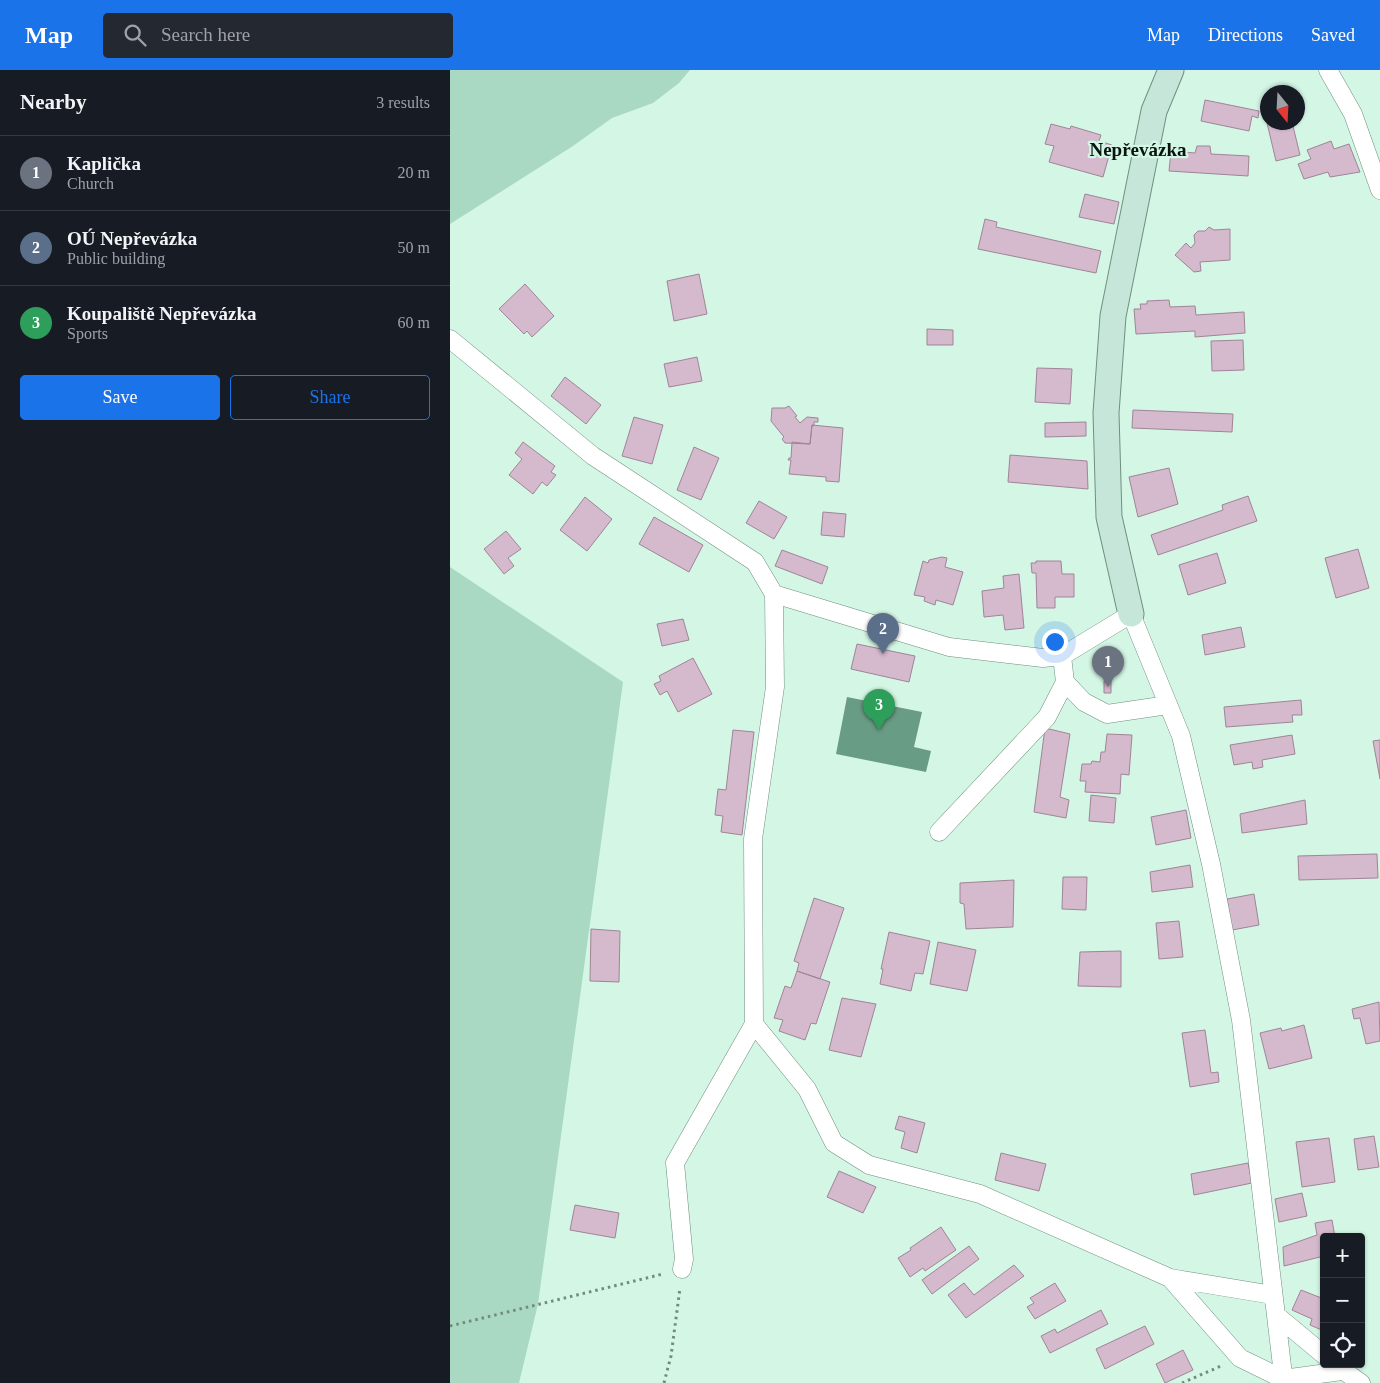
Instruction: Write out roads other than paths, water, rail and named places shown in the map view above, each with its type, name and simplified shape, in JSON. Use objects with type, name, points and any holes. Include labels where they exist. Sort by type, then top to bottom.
[{"type":"street","points":[[1170,70],[1154,111],[1112,316],[1106,413],[1109,517],[1132,614],[1181,736],[1211,864],[1241,1020],[1284,1381]]},
{"type":"street","points":[[1328,70],[1353,114],[1380,190]]},
{"type":"street","points":[[450,339],[593,456],[755,562],[774,594],[775,687],[753,840],[754,1024],[675,1163],[684,1259],[682,1269]]},
{"type":"street","points":[[774,594],[949,647],[1043,658],[1062,656],[1132,614]]},
{"type":"street","points":[[940,832],[1047,717],[1065,682],[1062,656]]},
{"type":"street","points":[[1065,682],[1084,702],[1107,714],[1168,705]]},
{"type":"street","points":[[754,1024],[807,1089],[834,1143],[869,1166],[980,1194],[1170,1278],[1273,1295]]},
{"type":"street","points":[[1170,1278],[1240,1358],[1284,1381],[1338,1368],[1361,1383]]},
{"type":"street","points":[[1276,1315],[1320,1353]]},
{"type":"place","name":"OÚ Nepřevázka","points":[[883,654]]},
{"type":"place","name":"Kaplička","points":[[1108,687]]},
{"type":"place","name":"Koupaliště Nepřevázka","points":[[879,730]]},
{"type":"district","name":"Nepřevázka","points":[[1138,149]]}]
